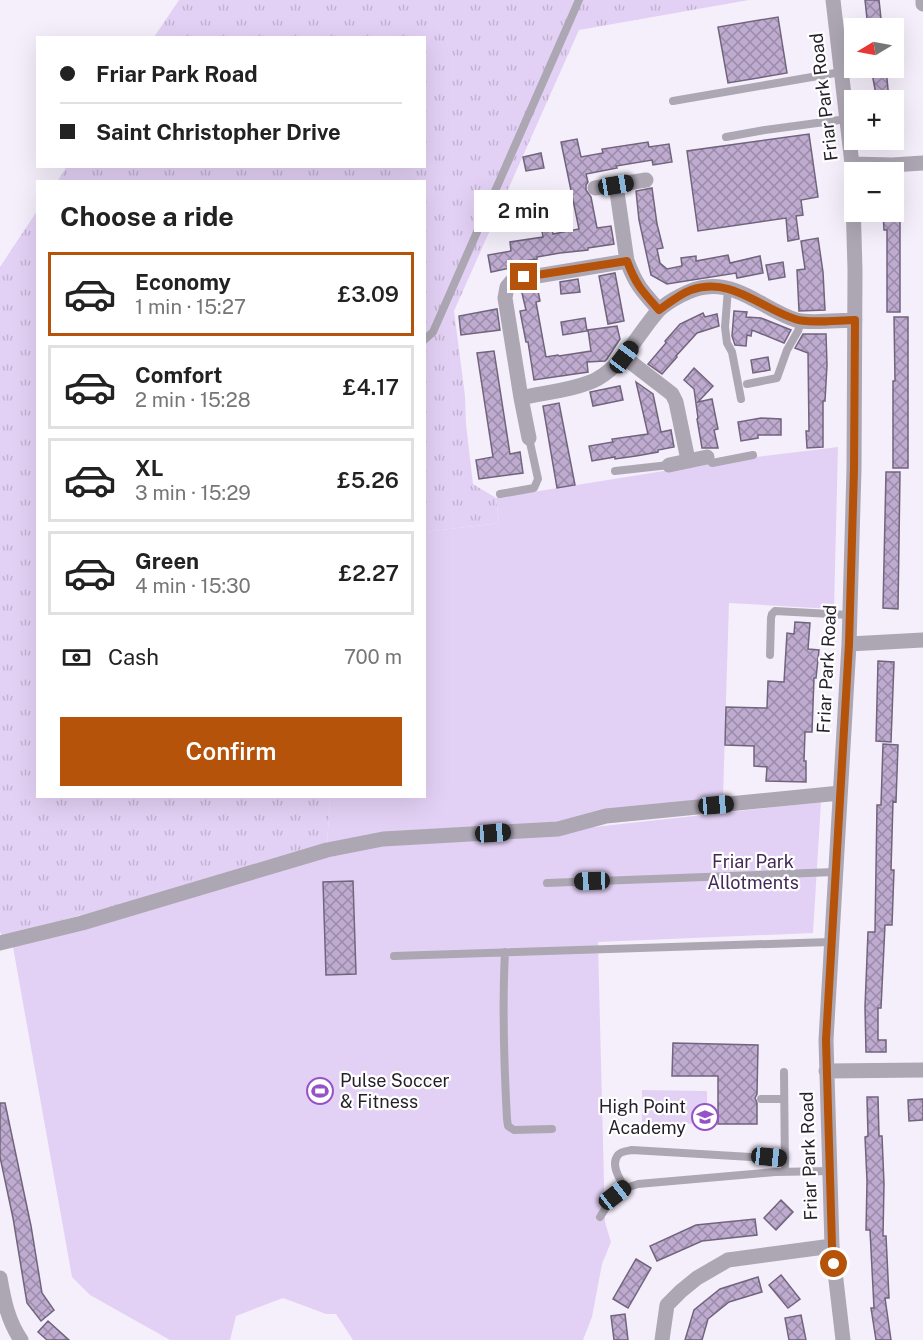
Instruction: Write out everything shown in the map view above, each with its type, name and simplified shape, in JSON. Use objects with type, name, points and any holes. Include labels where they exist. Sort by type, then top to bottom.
[{"type":"street","name":"Friar Park Road","points":[[832,0],[844,96]]},
{"type":"street","points":[[904,164],[923,164]]},
{"type":"street","points":[[595,188],[646,180]]},
{"type":"street","points":[[616,185],[627,261],[640,290],[659,310]]},
{"type":"street","name":"Friar Park Road","points":[[843,1340],[832,1246],[826,1040],[850,615],[854,469],[854,222]]},
{"type":"street","points":[[529,438],[505,298],[507,287],[513,280],[524,277],[627,261]]},
{"type":"street","points":[[521,398],[579,386],[596,380],[624,357],[659,310],[690,290],[719,286],[737,291],[801,321],[855,320]]},
{"type":"street","points":[[624,357],[672,394],[676,402],[688,460]]},
{"type":"street","points":[[669,465],[707,457]]},
{"type":"street","points":[[849,644],[923,640]]},
{"type":"street","points":[[0,943],[82,923],[327,849],[383,839],[558,829],[606,816],[840,793]]},
{"type":"street","points":[[826,1071],[923,1070]]},
{"type":"street","points":[[662,1340],[668,1305],[681,1290],[728,1260],[832,1246]]},
{"type":"street","points":[[0,1278],[5,1306],[12,1326],[21,1340]]},
{"type":"lane","points":[[426,338],[433,332],[579,0]]},
{"type":"lane","points":[[673,101],[841,72]]},
{"type":"lane","points":[[726,136],[844,119]]},
{"type":"lane","points":[[728,289],[725,327],[741,399]]},
{"type":"lane","points":[[747,384],[777,378],[801,321]]},
{"type":"lane","points":[[500,494],[534,488],[538,479],[529,438]]},
{"type":"lane","points":[[707,457],[712,463],[753,455]]},
{"type":"lane","points":[[615,471],[669,465]]},
{"type":"lane","points":[[770,655],[771,618],[775,611],[850,615]]},
{"type":"lane","points":[[547,883],[835,872]]},
{"type":"lane","points":[[394,956],[830,942]]},
{"type":"lane","points":[[505,952],[504,1065],[508,1126],[514,1130],[552,1129]]},
{"type":"lane","points":[[784,1072],[785,1172]]},
{"type":"lane","points":[[761,1099],[784,1099]]},
{"type":"lane","points":[[625,1188],[616,1171],[616,1162],[622,1152],[632,1150],[785,1159]]},
{"type":"lane","points":[[600,1217],[615,1195],[625,1188],[638,1184],[785,1172],[830,1171]]},
{"type":"green space","points":[[179,0],[749,0],[579,30],[454,311],[473,484],[496,498],[499,523],[426,532],[426,180],[58,180],[66,168],[426,168],[426,36],[155,36]]},
{"type":"green space","points":[[36,213],[36,798],[330,798],[327,846],[207,882],[2,936],[0,932],[0,267]]},
{"type":"green space","points":[[838,447],[834,609],[729,603],[723,798],[558,824],[327,846],[330,798],[426,798],[426,532],[499,523],[496,498],[732,460]]},
{"type":"green space","name":"Pulse Soccer & Fitness","points":[[821,802],[813,933],[598,942],[605,1222],[611,1242],[602,1264],[592,1317],[583,1340],[353,1340],[336,1314],[326,1314],[283,1298],[236,1316],[230,1340],[170,1340],[90,1295],[72,1277],[13,947],[330,852],[385,842],[594,827]]},
{"type":"green space","points":[[642,1090],[707,1091],[707,1124],[642,1123]]},
{"type":"building","points":[[865,0],[879,0],[881,18],[867,18]]},
{"type":"building","points":[[778,17],[787,73],[728,83],[718,27]]},
{"type":"building","points":[[873,78],[887,78],[888,90],[875,90]]},
{"type":"building","points":[[809,134],[818,197],[801,200],[803,215],[796,216],[799,239],[788,241],[786,218],[698,231],[687,151]]},
{"type":"building","points":[[577,139],[581,157],[603,153],[602,149],[648,142],[649,147],[669,144],[672,162],[653,165],[652,160],[586,174],[588,182],[586,190],[591,197],[597,228],[611,226],[614,244],[509,263],[510,268],[491,272],[488,255],[511,251],[510,242],[543,237],[542,231],[552,228],[553,234],[579,229],[561,142]]},
{"type":"building","points":[[541,153],[544,168],[526,171],[523,157]]},
{"type":"building","points":[[652,188],[663,248],[657,249],[660,263],[667,269],[682,266],[681,258],[696,256],[696,261],[728,255],[730,263],[760,256],[763,273],[737,278],[736,273],[667,284],[651,275],[639,220],[636,191]]},
{"type":"building","points":[[546,194],[548,209],[510,214],[508,200]]},
{"type":"building","points":[[884,222],[900,222],[900,312],[887,312],[887,230],[884,230]]},
{"type":"building","points":[[818,238],[825,310],[799,311],[797,270],[805,269],[801,241]]},
{"type":"building","points":[[783,262],[785,277],[769,280],[766,265]]},
{"type":"building","points":[[615,273],[624,321],[608,324],[599,276]]},
{"type":"building","points":[[578,279],[580,292],[561,294],[560,282]]},
{"type":"building","points":[[537,286],[540,301],[536,302],[546,357],[591,351],[588,330],[617,326],[620,339],[605,361],[587,362],[588,372],[534,380],[520,311],[526,310],[521,289]]},
{"type":"building","points":[[497,309],[500,330],[461,335],[459,316]]},
{"type":"building","points":[[734,311],[747,312],[746,317],[761,318],[791,330],[784,343],[752,330],[751,336],[747,335],[746,346],[735,345],[732,336]]},
{"type":"building","points":[[703,313],[705,317],[717,314],[719,326],[697,333],[662,374],[648,364],[680,324]]},
{"type":"building","points":[[894,317],[908,317],[908,468],[893,468]]},
{"type":"building","points":[[585,318],[587,331],[563,335],[561,322]]},
{"type":"building","points":[[803,334],[826,334],[827,365],[825,401],[823,401],[823,447],[807,448],[806,431],[809,431],[808,353],[795,348]]},
{"type":"building","points":[[494,351],[510,454],[520,452],[523,473],[479,479],[476,460],[493,457],[477,353]]},
{"type":"building","points":[[768,357],[770,370],[753,373],[751,360]]},
{"type":"building","points":[[694,368],[713,386],[698,402],[712,399],[718,429],[714,430],[718,448],[702,448],[694,389],[684,380]]},
{"type":"building","points":[[636,382],[653,394],[661,432],[671,430],[674,447],[636,456],[592,461],[589,446],[613,442],[612,439],[648,434]]},
{"type":"building","points":[[620,386],[623,400],[593,406],[590,392]]},
{"type":"building","points":[[559,403],[575,485],[557,488],[543,406]]},
{"type":"building","points":[[761,418],[781,419],[781,435],[758,435],[758,438],[741,441],[738,422]]},
{"type":"building","points":[[886,472],[900,472],[898,609],[883,608]]},
{"type":"building","points":[[795,622],[810,623],[808,649],[819,650],[816,678],[814,678],[812,732],[805,732],[806,782],[766,781],[767,767],[754,766],[754,746],[725,745],[726,707],[767,708],[768,681],[784,682],[787,633],[794,634]]},
{"type":"building","points":[[878,661],[894,662],[891,742],[876,741]]},
{"type":"building","points":[[883,744],[898,745],[896,802],[893,801],[892,925],[885,925],[881,1008],[878,1008],[878,1040],[886,1040],[886,1052],[866,1052],[868,932],[875,932],[877,805],[881,805]]},
{"type":"building","points":[[353,881],[356,974],[326,975],[323,882]]},
{"type":"building","points":[[673,1043],[758,1045],[755,1098],[757,1124],[718,1124],[718,1076],[672,1076]]},
{"type":"building","points":[[867,1097],[878,1097],[879,1136],[882,1136],[883,1236],[886,1236],[889,1298],[885,1298],[891,1340],[876,1340],[871,1308],[874,1308],[870,1230],[866,1230]]},
{"type":"building","points":[[923,1099],[923,1120],[909,1121],[908,1100]]},
{"type":"building","points":[[0,1103],[5,1103],[31,1226],[42,1293],[54,1310],[41,1321],[27,1303],[0,1157]]},
{"type":"building","points":[[781,1200],[793,1212],[776,1230],[764,1218]]},
{"type":"building","points":[[755,1219],[757,1235],[702,1241],[657,1261],[650,1246],[696,1225]]},
{"type":"building","points":[[636,1259],[651,1268],[628,1308],[613,1299]]},
{"type":"building","points":[[781,1275],[800,1299],[788,1308],[769,1285]]},
{"type":"building","points":[[758,1277],[762,1292],[729,1302],[708,1319],[702,1340],[685,1340],[694,1310],[720,1289]]},
{"type":"building","points":[[625,1314],[628,1340],[614,1340],[611,1316]]},
{"type":"building","points":[[801,1315],[806,1340],[789,1340],[785,1318]]},
{"type":"building","points":[[48,1321],[69,1340],[47,1340],[38,1332]]},
{"type":"place","name":"Pulse Soccer & Fitness","points":[[320,1091]]},
{"type":"place","name":"High Point Academy","points":[[705,1117]]},
{"type":"route","points":[[524,277],[627,261],[640,290],[659,310],[690,290],[719,286],[737,291],[798,320],[855,320],[849,644],[826,1040],[834,1264]]},
{"type":"park label","name":"Friar Park Allotments","points":[[753,872]]}]
